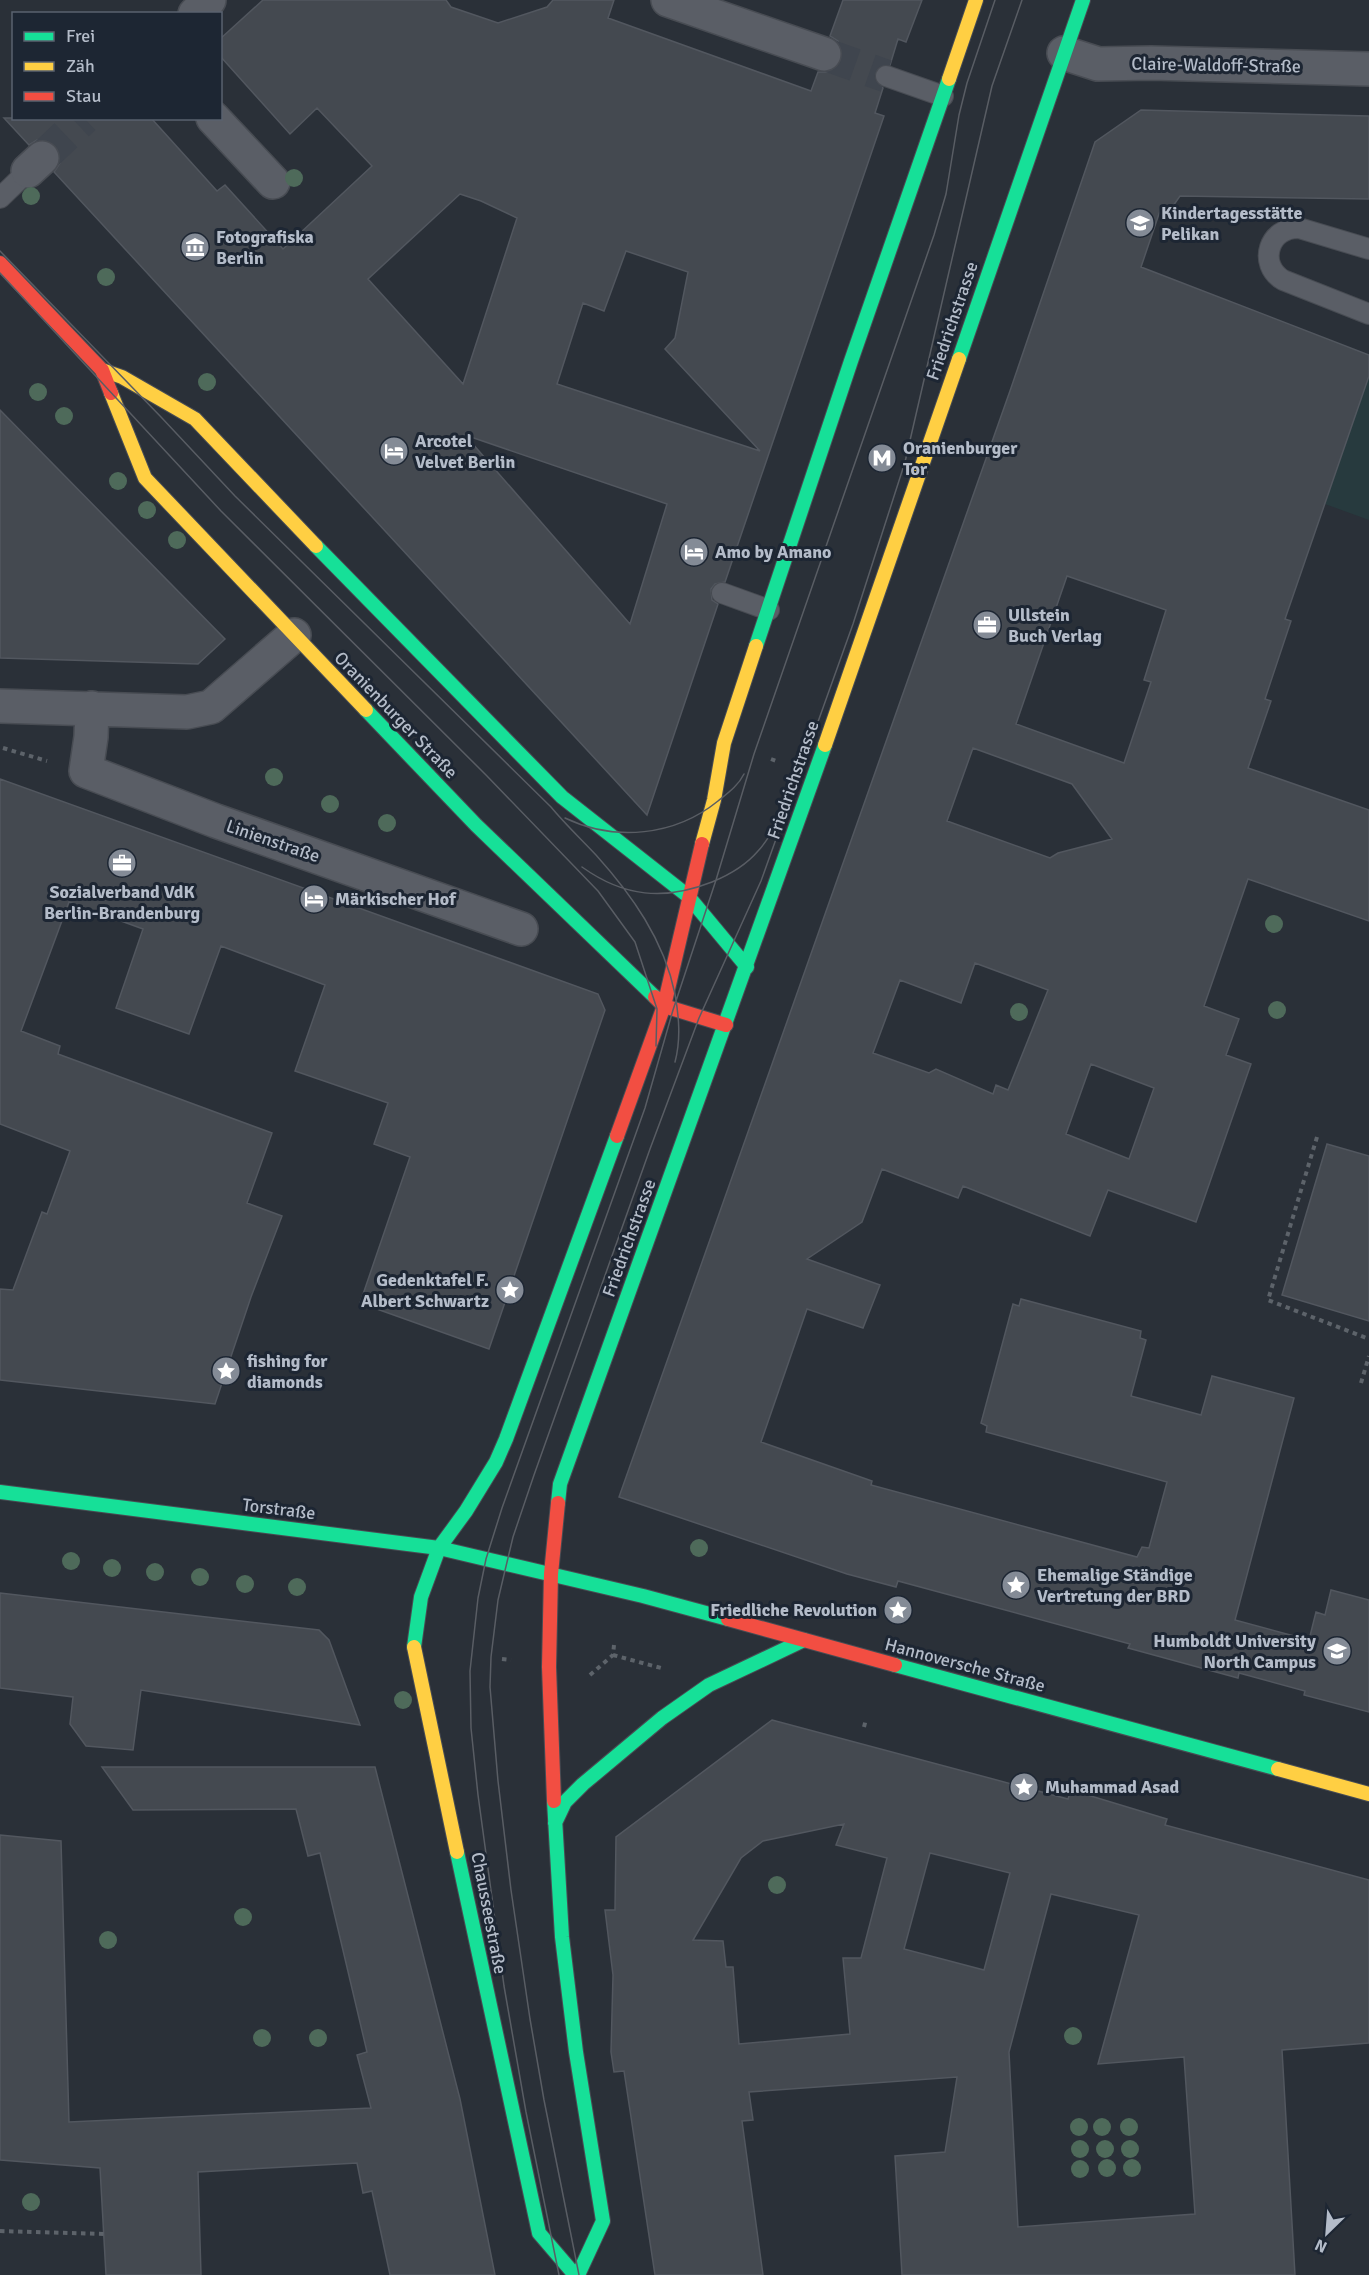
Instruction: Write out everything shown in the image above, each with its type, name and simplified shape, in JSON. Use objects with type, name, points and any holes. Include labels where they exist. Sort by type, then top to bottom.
[{"type":"main road","points":[[439,1548],[466,1511],[496,1462],[506,1439],[664,1006],[688,896],[714,800],[724,743],[976,0]]},
{"type":"main road","name":"Friedrichstrasse","points":[[551,1574],[560,1484],[747,967],[1083,0]]},
{"type":"main road","name":"Oranienburger Straße","points":[[0,264],[102,370],[145,478],[294,635],[476,825],[664,1006],[726,1025]]},
{"type":"main road","name":"Oranienburger Straße","points":[[102,370],[122,377],[195,419],[562,797],[688,896],[747,967]]},
{"type":"main road","name":"Torstraße","points":[[0,1492],[439,1548],[551,1574]]},
{"type":"main road","name":"Chausseestraße","points":[[439,1548],[421,1596],[414,1645],[482,1974],[539,2233],[576,2275],[603,2221],[576,2052],[562,1937],[549,1686],[551,1574]]},
{"type":"main road","name":"Hannoversche Straße","points":[[551,1574],[643,1596],[1369,1794]]},
{"type":"main road","points":[[555,1823],[566,1802],[584,1784],[662,1718],[709,1685],[804,1640]]},
{"type":"street","points":[[197,12],[209,0]]},
{"type":"street","points":[[668,0],[824,54]]},
{"type":"street","name":"Claire-Waldoff-Straße","points":[[1064,53],[1098,64],[1161,63],[1369,69]]},
{"type":"street","points":[[215,120],[273,182]]},
{"type":"street","points":[[0,706],[187,712],[211,707],[294,635]]},
{"type":"street","points":[[86,771],[90,748],[92,708]]},
{"type":"street","name":"Linienstraße","points":[[86,771],[216,821],[521,929]]},
{"type":"lane","points":[[886,76],[943,96]]},
{"type":"lane","points":[[0,198],[35,165]]},
{"type":"lane","points":[[1369,249],[1299,228],[1291,228],[1272,241],[1268,257],[1273,272],[1283,280],[1369,314]]},
{"type":"lane","points":[[722,593],[769,610]]},
{"type":"path","points":[[0,748],[86,771]]},
{"type":"path","points":[[1317,1137],[1268,1300],[1369,1339]]},
{"type":"path","points":[[1361,1383],[1369,1356]]},
{"type":"path","points":[[589,1687],[590,1675],[613,1654],[614,1645]]},
{"type":"path","points":[[613,1654],[666,1670]]},
{"type":"path","points":[[864,1727],[866,1719]]},
{"type":"path","points":[[0,2231],[104,2234]]},
{"type":"green space","points":[[1369,376],[1369,520],[1325,504]]},
{"type":"building","points":[[263,0],[446,0],[451,7],[498,23],[547,7],[553,0],[614,0],[608,18],[811,91],[818,72],[828,72],[837,68],[841,61],[842,50],[838,41],[830,36],[843,0],[922,0],[906,42],[898,39],[890,65],[879,67],[875,73],[877,83],[883,88],[875,113],[884,116],[725,582],[715,584],[711,589],[712,600],[718,604],[647,815],[54,172],[60,163],[60,153],[56,146],[47,140],[37,140],[29,145],[4,118],[12,118],[12,120],[153,120],[217,191],[225,185],[283,249],[372,166],[317,108],[290,134],[222,58],[222,37]],"holes":[[[460,194],[517,218],[463,384],[368,279]],[[626,251],[688,272],[675,338],[665,349],[760,451],[557,384],[583,303],[604,311]],[[465,435],[667,504],[630,624]]]},
{"type":"building","points":[[1141,110],[1369,116],[1369,199],[1180,196],[1173,206],[1161,208],[1141,267],[1369,355],[1369,376],[1285,619],[1291,621],[1265,699],[1271,701],[1248,768],[1369,810],[1369,921],[1248,879],[1204,1006],[1239,1019],[1226,1055],[1251,1064],[1196,1222],[1108,1190],[1090,1236],[963,1186],[958,1198],[882,1169],[862,1222],[807,1259],[880,1285],[863,1328],[807,1309],[761,1442],[872,1481],[871,1485],[1137,1557],[1142,1547],[1149,1548],[1167,1482],[986,1432],[987,1426],[981,1423],[1013,1304],[1019,1306],[1021,1299],[1141,1331],[1140,1338],[1146,1340],[1131,1396],[1201,1415],[1212,1376],[1294,1398],[1235,1620],[1309,1640],[1316,1612],[1325,1615],[1331,1590],[1369,1600],[1369,1712],[1304,1695],[1305,1691],[1239,1673],[1238,1678],[1128,1648],[1130,1644],[898,1581],[896,1587],[847,1574],[619,1497],[1011,388],[1095,142]],"holes":[[[1067,576],[1166,610],[1144,680],[1151,682],[1124,763],[1016,724]],[[973,748],[1072,784],[1112,839],[1058,853],[1050,858],[947,821]],[[975,963],[1048,990],[1008,1090],[996,1085],[993,1094],[936,1069],[929,1073],[873,1053],[900,980],[961,1003]],[[1091,1064],[1154,1088],[1129,1159],[1066,1134]]]},
{"type":"building","points":[[0,410],[225,639],[198,664],[0,658]]},
{"type":"building","points":[[0,779],[598,994],[605,1010],[489,1349],[360,1303],[410,1157],[374,1144],[388,1103],[295,1071],[325,985],[221,946],[189,1034],[116,1008],[143,929],[69,902],[21,1031],[60,1046],[58,1054],[272,1133],[247,1203],[282,1216],[251,1297],[215,1404],[0,1380],[0,1289],[13,1290],[42,1212],[47,1214],[70,1151],[0,1124]]},
{"type":"building","points":[[1327,1144],[1369,1156],[1369,1321],[1282,1295]]},
{"type":"building","points":[[0,1593],[319,1630],[329,1640],[360,1725],[141,1690],[133,1750],[86,1746],[70,1724],[73,1697],[0,1688]]},
{"type":"building","points":[[772,1720],[1068,1799],[1071,1790],[1167,1819],[1165,1825],[1369,1880],[1369,2043],[1282,2050],[1295,2275],[902,2275],[895,2156],[945,2152],[957,2077],[749,2092],[753,2120],[742,2121],[763,2275],[655,2275],[624,2071],[614,2072],[611,2052],[613,1975],[605,1910],[615,1910],[616,1837]],"holes":[[[844,1824],[836,1845],[887,1858],[861,1958],[843,1958],[850,2034],[739,2044],[733,1967],[726,1967],[723,1941],[693,1940],[741,1858],[763,1841]],[[930,1853],[1010,1873],[984,1970],[904,1949]],[[1051,1894],[1139,1915],[1098,2064],[1184,2057],[1195,2214],[1018,2227],[1009,2052]]]},
{"type":"building","points":[[102,1767],[375,1767],[460,2099],[495,2275],[390,2275],[372,2191],[363,2193],[357,2163],[198,2172],[201,2275],[106,2275],[100,2168],[0,2160],[0,1835],[61,1841],[69,2122],[371,2108],[357,2055],[367,2052],[320,1853],[308,1856],[296,1809],[133,1810]]},
{"type":"tunnel","points":[[824,54],[886,76]]},
{"type":"tunnel","points":[[42,158],[82,120]]},
{"type":"tram line","points":[[559,2275],[526,2112],[504,1986],[478,1795],[471,1728],[470,1671],[478,1598],[486,1559],[502,1508],[645,1108],[673,1010],[754,754],[934,235],[946,194],[959,115],[967,83],[995,0]]},
{"type":"tram line","points":[[579,2275],[544,2100],[511,1890],[490,1687],[498,1600],[513,1537],[650,1149],[699,1018],[761,881],[853,624],[905,462],[992,86],[1022,0]]},
{"type":"tram line","points":[[0,251],[235,496],[551,807],[609,870],[645,919],[670,974],[675,994],[679,1036],[675,1062]]},
{"type":"tram line","points":[[0,273],[221,511],[486,775],[598,891],[635,942],[657,1009],[656,1046]]},
{"type":"tram line","points":[[565,818],[584,826],[604,830],[644,832],[664,828],[701,813],[732,789],[744,774]]},
{"type":"tram line","points":[[582,867],[613,885],[629,890],[661,894],[677,892],[712,882],[737,869],[760,849],[774,829]]},
{"type":"traffic: fast","points":[[959,359],[1083,0]]},
{"type":"traffic: fast","points":[[756,646],[851,361],[949,79]]},
{"type":"traffic: fast","points":[[316,546],[562,797],[688,896],[747,967]]},
{"type":"traffic: fast","points":[[366,710],[476,825],[655,997]]},
{"type":"traffic: fast","points":[[558,1503],[560,1484],[825,745]]},
{"type":"traffic: fast","points":[[414,1647],[421,1597],[439,1548],[466,1511],[496,1462],[506,1439],[617,1136]]},
{"type":"traffic: fast","points":[[0,1492],[439,1548],[643,1596],[728,1619]]},
{"type":"traffic: fast","points":[[555,1823],[565,1802],[583,1784],[662,1718],[709,1685],[804,1640]]},
{"type":"traffic: fast","points":[[895,1665],[1278,1769]]},
{"type":"traffic: fast","points":[[554,1801],[562,1937],[576,2052],[603,2221],[578,2275]]},
{"type":"traffic: fast","points":[[457,1852],[539,2233],[575,2275]]},
{"type":"traffic: slow","points":[[949,79],[976,0]]},
{"type":"traffic: slow","points":[[825,745],[959,359]]},
{"type":"traffic: slow","points":[[102,370],[122,377],[195,419],[316,546]]},
{"type":"traffic: slow","points":[[111,393],[145,478],[366,710]]},
{"type":"traffic: slow","points":[[702,844],[714,800],[724,743],[756,646]]},
{"type":"traffic: slow","points":[[414,1647],[457,1852]]},
{"type":"traffic: slow","points":[[1278,1769],[1369,1794]]},
{"type":"traffic: jam","points":[[0,263],[102,370],[111,393]]},
{"type":"traffic: jam","points":[[617,1136],[664,1006],[702,844]]},
{"type":"traffic: jam","points":[[655,997],[664,1006],[726,1025]]},
{"type":"traffic: jam","points":[[554,1801],[549,1667],[551,1574],[558,1503]]},
{"type":"traffic: jam","points":[[728,1619],[895,1665]]},
{"type":"place","name":"Kindertagesstätte Pelikan","points":[[1140,223]]},
{"type":"place","name":"Fotografiska Berlin","points":[[195,247]]},
{"type":"place","name":"Arcotel Velvet Berlin","points":[[394,451]]},
{"type":"place","name":"Oranienburger Tor","points":[[882,458]]},
{"type":"place","name":"Amo by Amano","points":[[694,552]]},
{"type":"place","name":"Ullstein Buch Verlag","points":[[987,625]]},
{"type":"place","name":"Sozialverband VdK Berlin-Brandenburg","points":[[122,863]]},
{"type":"place","name":"Märkischer Hof","points":[[314,899]]},
{"type":"place","name":"Gedenktafel F. Albert Schwartz","points":[[510,1290]]},
{"type":"place","name":"fishing for diamonds","points":[[226,1371]]},
{"type":"place","name":"Ehemalige Ständige Vertretung der BRD","points":[[1016,1585]]},
{"type":"place","name":"Friedliche Revolution","points":[[898,1610]]},
{"type":"place","name":"Humboldt University North Campus","points":[[1337,1651]]},
{"type":"place","name":"Muhammad Asad","points":[[1024,1787]]}]
